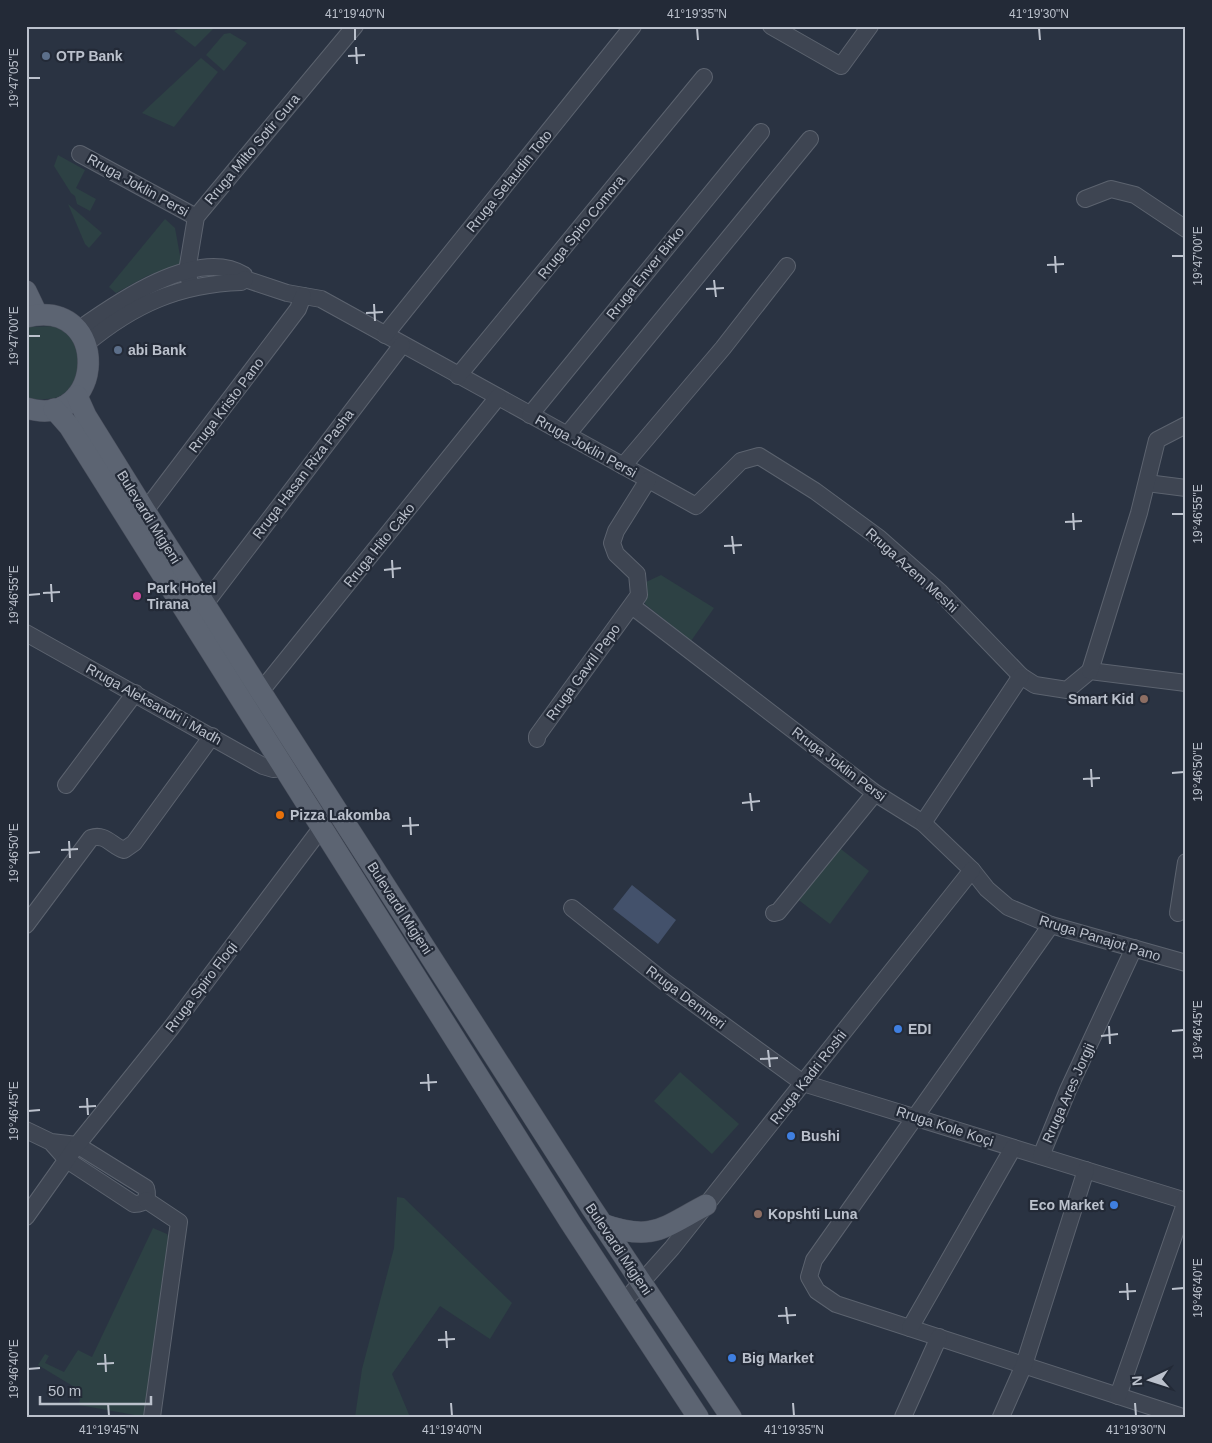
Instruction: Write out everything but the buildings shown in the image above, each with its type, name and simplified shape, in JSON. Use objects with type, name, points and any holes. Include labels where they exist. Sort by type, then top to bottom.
[{"type":"main road","points":[[26,291],[32,315],[52,315],[66,320],[82,337],[90,359],[88,374],[77,396],[54,409],[27,408]]},
{"type":"main road","name":"Bulevardi Migjeni","points":[[77,396],[86,416],[204,604],[602,1224],[731,1417]]},
{"type":"main road","name":"Bulevardi Migjeni","points":[[54,409],[69,426],[623,1303],[698,1417]]},
{"type":"main road","points":[[602,1224],[625,1232],[654,1232],[706,1205]]},
{"type":"street","name":"Rruga Milto Sotir Gura","points":[[189,279],[196,217],[355,26]]},
{"type":"street","name":"Rruga Selaudin Toto","points":[[385,335],[633,26]]},
{"type":"street","points":[[771,26],[841,66],[870,26]]},
{"type":"street","name":"Rruga Spiro Comora","points":[[458,376],[704,77]]},
{"type":"street","name":"Rruga Enver Birko","points":[[530,415],[761,132]]},
{"type":"street","points":[[567,435],[810,139]]},
{"type":"street","name":"Rruga Joklin Persi","points":[[80,154],[196,217]]},
{"type":"street","points":[[1085,199],[1111,189],[1135,195],[1186,228]]},
{"type":"street","points":[[624,466],[723,348],[788,266]]},
{"type":"street","name":"Rruga Joklin Persi","points":[[82,337],[111,325],[189,279],[212,268],[238,272],[244,275],[245,279],[287,294],[322,300],[648,480],[616,531],[612,543],[616,554],[637,574],[639,594],[632,606],[875,793],[923,823],[972,870]]},
{"type":"street","name":"Rruga Kristo Pano","points":[[145,511],[292,317],[303,296]]},
{"type":"street","name":"Rruga Hasan Riza Pasha","points":[[204,604],[402,345]]},
{"type":"street","name":"Rruga Hito Cako","points":[[261,692],[498,398]]},
{"type":"street","points":[[1186,426],[1157,440],[1147,484],[1090,671],[1186,683]]},
{"type":"street","name":"Rruga Azem Meshi","points":[[648,480],[696,506],[742,462],[759,456],[815,491],[879,538],[940,592],[1021,676],[1035,685],[1068,690],[1090,671]]},
{"type":"street","points":[[1147,484],[1186,488]]},
{"type":"street","name":"Rruga Gavril Pepo","points":[[537,739],[537,736],[632,606]]},
{"type":"street","name":"Rruga Aleksandri i Madh","points":[[26,633],[263,766],[273,769],[284,768]]},
{"type":"street","points":[[923,823],[1021,676]]},
{"type":"street","points":[[66,785],[135,693]]},
{"type":"street","points":[[26,925],[92,838],[98,836],[124,850],[134,843],[212,736]]},
{"type":"street","points":[[774,913],[778,912],[875,793]]},
{"type":"street","name":"Rruga Spiro Floqi","points":[[26,1217],[77,1145],[171,1028],[322,827]]},
{"type":"street","points":[[1178,913],[1186,862]]},
{"type":"street","name":"Rruga Panajot Pano","points":[[972,870],[987,889],[1008,907],[1051,926],[1186,963]]},
{"type":"street","name":"Rruga Kadri Roshi","points":[[623,1303],[642,1283],[706,1205],[972,870]]},
{"type":"street","name":"Rruga Demneri","points":[[572,908],[666,983],[803,1083]]},
{"type":"street","points":[[1051,926],[814,1260],[809,1277],[817,1290],[836,1304],[1118,1396],[1144,1411],[1183,1417]]},
{"type":"street","name":"Rruga Ares Jorgji","points":[[1041,1156],[1064,1098],[1134,948]]},
{"type":"street","name":"Rruga Kole Koçi","points":[[803,1083],[916,1116],[1186,1201]]},
{"type":"street","points":[[26,1130],[51,1142],[77,1145],[146,1188],[148,1194],[146,1200],[140,1204],[134,1204],[67,1160],[51,1142]]},
{"type":"street","points":[[910,1328],[1014,1148]]},
{"type":"street","points":[[1001,1417],[1024,1365],[1086,1170]]},
{"type":"street","points":[[146,1200],[179,1222],[152,1417]]},
{"type":"street","points":[[1118,1396],[1186,1201]]},
{"type":"street","points":[[903,1417],[939,1337]]},
{"type":"green space","points":[[185,26],[216,26],[195,47],[174,31]]},
{"type":"green space","points":[[230,33],[247,43],[224,71],[206,55],[224,34]]},
{"type":"green space","points":[[201,58],[218,72],[174,127],[142,113]]},
{"type":"green space","points":[[58,155],[85,170],[76,188],[96,199],[90,211],[77,204],[75,196],[71,193],[54,166]]},
{"type":"green space","points":[[68,204],[102,233],[89,248],[85,244]]},
{"type":"green space","points":[[165,219],[175,228],[181,261],[179,264],[147,276],[116,293],[109,287]]},
{"type":"green space","points":[[58,326],[78,344],[81,371],[67,391],[58,397],[38,400],[26,397],[26,327]]},
{"type":"green space","points":[[661,575],[714,608],[691,641],[645,604],[646,582]]},
{"type":"green space","points":[[837,846],[869,871],[830,924],[796,898]]},
{"type":"green space","points":[[680,1072],[739,1124],[712,1154],[654,1101]]},
{"type":"green space","points":[[397,1197],[404,1198],[512,1303],[490,1339],[440,1306],[392,1374],[410,1417],[355,1417],[362,1369],[394,1248]]},
{"type":"green space","points":[[153,1228],[167,1234],[173,1246],[146,1417],[79,1405],[81,1391],[38,1365],[45,1354],[49,1356],[45,1363],[64,1372],[78,1350],[92,1357]]},
{"type":"water","points":[[632,885],[676,920],[658,944],[613,909]]},
{"type":"place","name":"OTP Bank","points":[[46,56]]},
{"type":"place","name":"abi Bank","points":[[118,350]]},
{"type":"place","name":"Park Hotel Tirana","points":[[137,596]]},
{"type":"place","name":"Smart Kid","points":[[1144,699]]},
{"type":"place","name":"Pizza Lakomba","points":[[280,815]]},
{"type":"place","name":"EDI","points":[[898,1029]]},
{"type":"place","name":"Bushi","points":[[791,1136]]},
{"type":"place","name":"Eco Market","points":[[1114,1205]]},
{"type":"place","name":"Kopshti Luna","points":[[758,1214]]},
{"type":"place","name":"Big Market","points":[[732,1358]]}]
